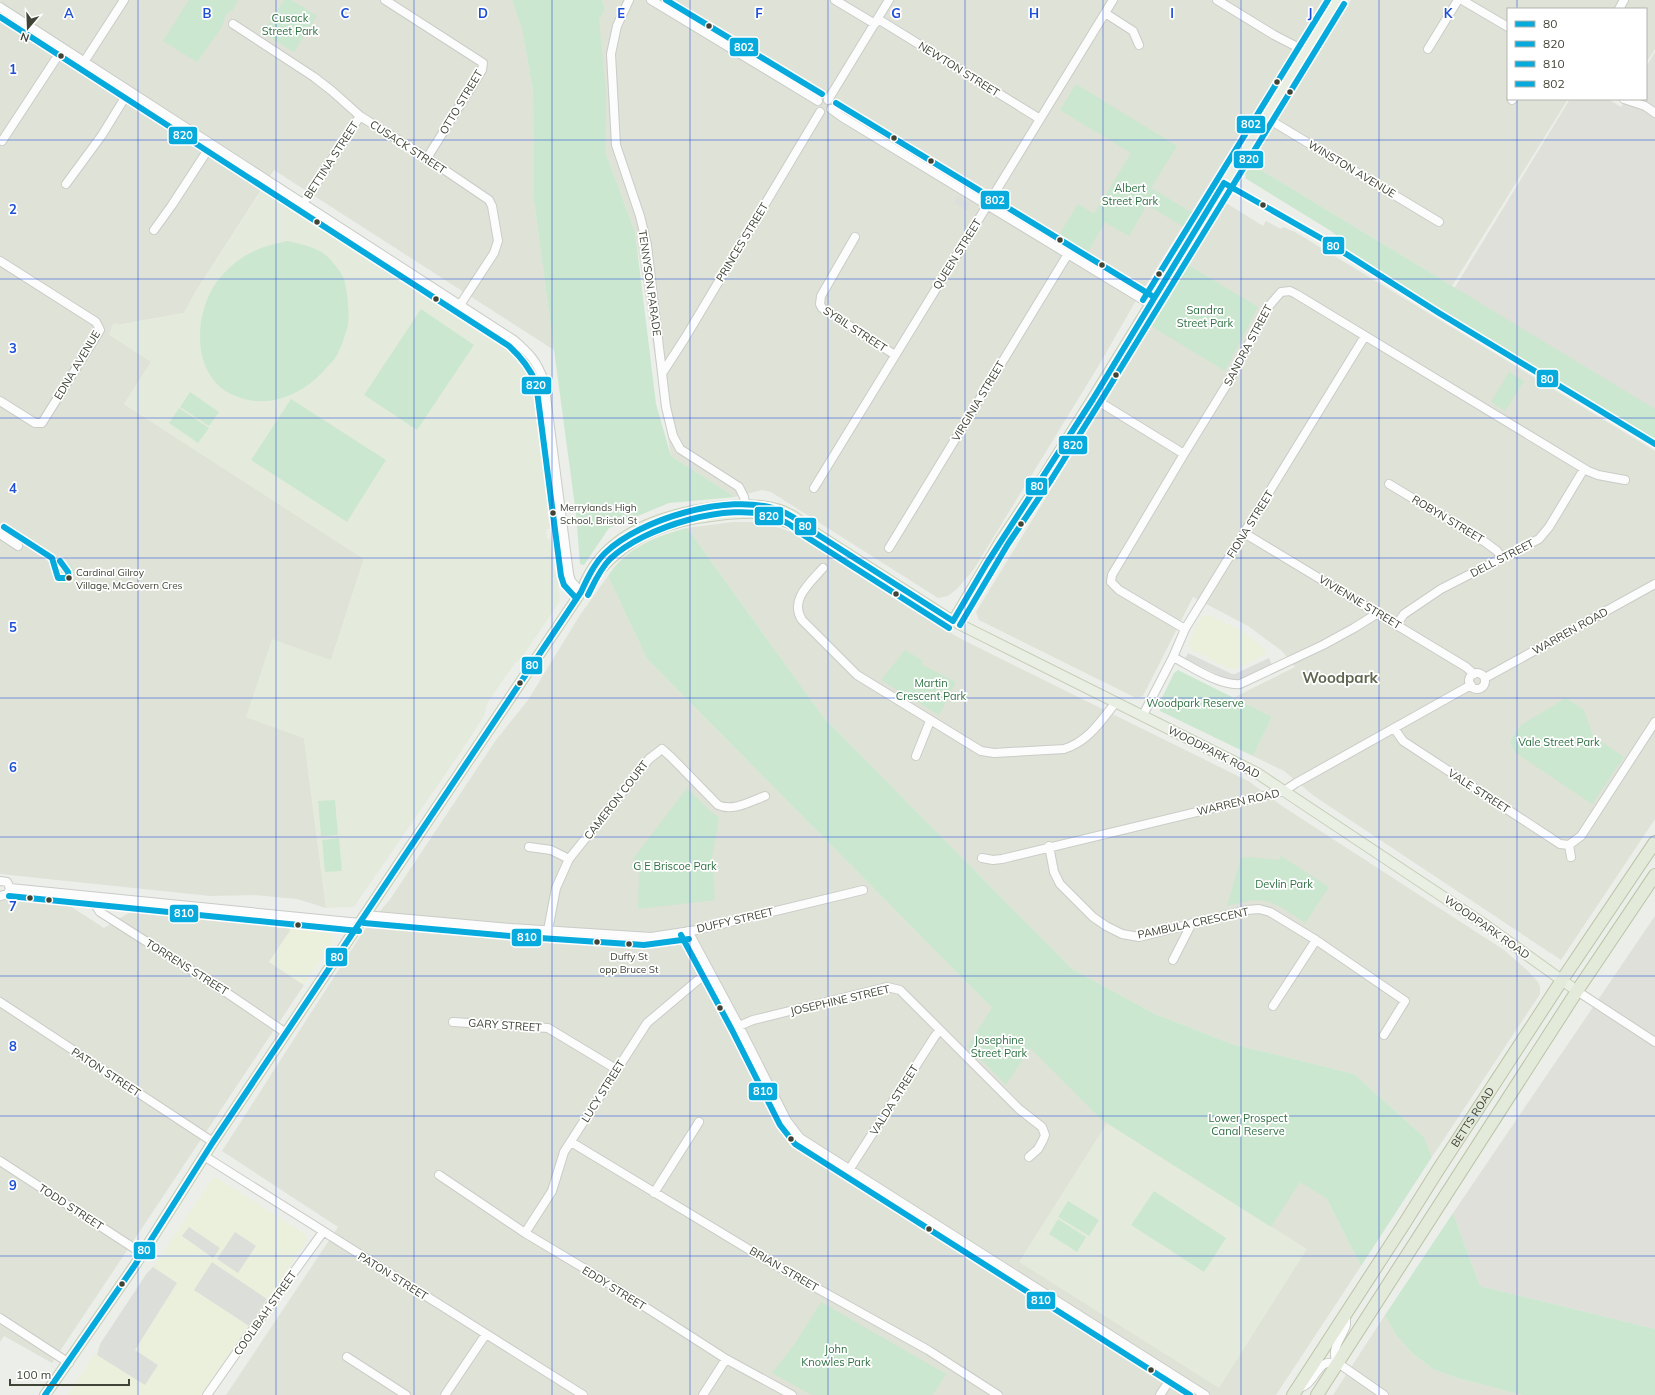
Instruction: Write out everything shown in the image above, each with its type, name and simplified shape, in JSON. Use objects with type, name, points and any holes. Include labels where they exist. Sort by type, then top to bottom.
[{"type":"highway","name":"BETTS ROAD","points":[[1295,1392],[1562,980],[1655,842]]},
{"type":"highway","name":"BETTS ROAD","points":[[1317,1395],[1577,991],[1655,875]]},
{"type":"main road","points":[[953,621],[998,546],[1093,398],[1337,0]]},
{"type":"main road","name":"WOODPARK ROAD","points":[[46,1395],[143,1254],[213,1142],[581,592],[590,571],[613,546],[640,533],[692,518],[746,509],[809,530],[953,621],[1257,773],[1484,924],[1577,991]]},
{"type":"street","points":[[84,62],[124,0]]},
{"type":"street","name":"OTTO STREET","points":[[385,0],[483,63],[482,70],[426,158]]},
{"type":"street","name":"TENNYSON PARADE","points":[[629,0],[616,26],[611,54],[616,145],[640,216],[647,245],[666,407],[673,436],[680,449],[739,486],[742,490],[746,509]]},
{"type":"street","points":[[651,0],[818,101],[823,99],[828,100]]},
{"type":"street","name":"NEWTON STREET","points":[[835,0],[876,21],[1040,119]]},
{"type":"street","points":[[828,100],[889,0]]},
{"type":"street","name":"QUEEN STREET","points":[[814,488],[1113,0]]},
{"type":"street","points":[[1216,0],[1274,35],[1305,51]]},
{"type":"street","points":[[1428,49],[1458,0]]},
{"type":"street","points":[[1462,0],[1507,26]]},
{"type":"street","points":[[0,7],[514,340],[529,353],[541,371],[546,391],[569,574],[571,581],[581,592]]},
{"type":"street","points":[[1105,13],[1133,31],[1138,44]]},
{"type":"street","name":"CUSACK STREET","points":[[233,24],[332,90],[360,116],[485,197],[492,206],[498,241],[494,253],[460,305]]},
{"type":"street","points":[[2,141],[63,48]]},
{"type":"street","points":[[66,184],[102,135],[130,91]]},
{"type":"street","points":[[828,100],[831,104],[831,109],[842,117],[1150,304]]},
{"type":"street","points":[[1627,100],[1645,106],[1655,113]]},
{"type":"street","points":[[818,101],[817,108],[820,112],[827,113],[831,109]]},
{"type":"street","name":"PRINCES STREET","points":[[662,372],[685,337],[820,112]]},
{"type":"street","name":"BETTINA STREET","points":[[303,204],[360,116]]},
{"type":"street","name":"WINSTON AVENUE","points":[[1265,117],[1439,222]]},
{"type":"street","points":[[154,230],[172,206],[211,145]]},
{"type":"street","name":"SYBIL STREET","points":[[855,237],[821,296],[820,304],[822,308],[895,355]]},
{"type":"street","name":"VIRGINIA STREET","points":[[889,548],[1068,254]]},
{"type":"street","name":"EDNA AVENUE","points":[[0,261],[96,322],[100,330],[42,423],[35,423],[0,401]]},
{"type":"street","name":"SANDRA STREET","points":[[1185,629],[1119,590],[1111,582],[1115,570],[1229,381],[1269,306],[1281,292],[1290,291],[1296,294],[1584,469],[1598,475],[1625,480]]},
{"type":"street","name":"FIONA STREET","points":[[1143,716],[1173,657],[1185,629],[1365,336]]},
{"type":"street","points":[[1093,398],[1184,454]]},
{"type":"street","name":"DELL STREET","points":[[1396,624],[1404,614],[1441,589],[1534,543],[1543,535],[1584,469]]},
{"type":"street","name":"ROBYN STREET","points":[[1389,484],[1485,542],[1497,551],[1502,558]]},
{"type":"street","name":"VIVIENNE STREET","points":[[1244,533],[1396,624],[1466,667],[1474,674]]},
{"type":"street","points":[[0,534],[18,546]]},
{"type":"street","points":[[822,568],[799,598],[797,610],[802,620],[857,675],[930,721],[982,751],[987,753],[1064,749],[1078,744],[1086,738],[1116,702]]},
{"type":"street","name":"WARREN ROAD","points":[[1484,678],[1655,584]]},
{"type":"street","points":[[1173,657],[1228,684],[1240,684],[1323,644],[1354,628],[1378,613]]},
{"type":"street","points":[[1480,673],[1484,678],[1485,683],[1482,688],[1475,688],[1471,685],[1470,678],[1474,674],[1480,673]]},
{"type":"street","name":"WARREN ROAD","points":[[982,858],[997,860],[1049,846],[1284,791],[1471,685]]},
{"type":"street","points":[[916,756],[930,721]]},
{"type":"street","points":[[1571,857],[1569,845],[1581,836],[1655,722]]},
{"type":"street","name":"VALE STREET","points":[[1394,728],[1403,741],[1560,844],[1569,845]]},
{"type":"street","name":"CAMERON COURT","points":[[548,930],[556,888],[569,859],[649,759],[662,750],[718,805],[722,807],[738,806],[765,796]]},
{"type":"street","name":"PAMBULA CRESCENT","points":[[1049,846],[1054,872],[1060,884],[1093,917],[1122,934],[1138,937],[1247,910],[1259,909],[1270,912],[1316,940],[1405,1001],[1384,1036]]},
{"type":"street","points":[[529,847],[551,850],[569,859]]},
{"type":"street","points":[[0,881],[7,882],[10,888],[8,894],[0,897]]},
{"type":"street","name":"DUFFY STREET","points":[[10,888],[96,897],[363,919],[645,937],[688,931],[863,890]]},
{"type":"street","name":"TORRENS STREET","points":[[96,897],[96,906],[100,912],[228,993],[286,1033]]},
{"type":"street","points":[[1173,960],[1192,923]]},
{"type":"street","points":[[688,931],[791,1128],[800,1138],[1206,1395]]},
{"type":"street","points":[[1273,1006],[1316,940]]},
{"type":"street","name":"LUCY STREET","points":[[525,1233],[552,1191],[562,1156],[616,1069],[647,1023],[698,980],[711,974]]},
{"type":"street","name":"JOSEPHINE STREET","points":[[739,1026],[753,1020],[887,987],[893,987],[904,993],[1019,1109],[1042,1127],[1045,1135],[1043,1140],[1038,1149],[1029,1157]]},
{"type":"street","name":"WOODPARK ROAD","points":[[1577,991],[1655,1042]]},
{"type":"street","name":"PATON STREET","points":[[0,1002],[213,1142]]},
{"type":"street","name":"GARY STREET","points":[[453,1022],[548,1028],[616,1069]]},
{"type":"street","name":"VALDA STREET","points":[[850,1170],[940,1030]]},
{"type":"street","points":[[654,1193],[699,1122]]},
{"type":"street","name":"BRIAN STREET","points":[[571,1142],[768,1261],[928,1350],[998,1395]]},
{"type":"street","name":"PATON STREET","points":[[204,1156],[583,1395]]},
{"type":"street","name":"TODD STREET","points":[[0,1161],[143,1254]]},
{"type":"street","name":"EDDY STREET","points":[[439,1175],[525,1233],[597,1276],[726,1359],[792,1395]]},
{"type":"street","name":"COOLIBAH STREET","points":[[207,1395],[270,1304],[324,1232]]},
{"type":"street","points":[[1346,1314],[1346,1325],[1335,1353],[1335,1359],[1384,1395]]},
{"type":"street","points":[[0,1318],[68,1363]]},
{"type":"street","points":[[445,1395],[486,1334]]},
{"type":"street","points":[[347,1357],[406,1395]]},
{"type":"street","points":[[703,1395],[726,1359]]},
{"type":"street","points":[[1295,1392],[1309,1383],[1324,1363],[1338,1362]]},
{"type":"street","points":[[1160,1395],[1173,1374]]},
{"type":"shaded area","points":[[0,0],[512,0],[522,30],[533,90],[534,201],[554,350],[274,170],[196,291],[184,313],[117,325],[113,324],[151,362],[124,404],[364,559],[331,660],[246,717],[304,738],[326,908],[297,899],[254,895],[210,896],[0,874]]},
{"type":"shaded area","points":[[602,0],[1324,0],[1134,304],[1099,365],[974,569],[957,589],[948,596],[938,598],[771,492],[762,490],[735,497],[671,456],[635,232],[605,151],[598,20],[605,9]]},
{"type":"shaded area","points":[[1351,0],[1655,0],[1655,49],[1647,61],[1647,8],[1507,8],[1507,100],[1567,100],[1452,286],[1251,164]]},
{"type":"shaded area","points":[[1655,52],[1655,415],[1452,292],[1569,100],[1610,100],[1621,107],[1625,100],[1647,100],[1647,65]]},
{"type":"shaded area","points":[[262,190],[511,352],[522,364],[530,377],[537,418],[549,511],[547,512],[551,529],[546,529],[547,539],[550,539],[554,571],[557,573],[560,601],[521,659],[515,663],[488,702],[484,716],[464,747],[354,907],[326,908],[304,738],[246,717],[272,639],[331,660],[364,559],[124,404],[151,362],[109,335],[113,324],[117,323],[118,325],[184,313],[196,291]]},
{"type":"shaded area","points":[[958,196],[970,204],[967,210],[954,203]]},
{"type":"shaded area","points":[[1226,203],[1263,226],[1266,221],[1281,229],[1283,227],[1295,232],[1655,451],[1655,819],[1561,960],[1314,796],[1284,771],[1253,756],[1272,717],[1233,698],[1295,667],[1282,651],[1248,626],[1193,597],[1143,696],[1136,698],[979,620],[976,612]]},
{"type":"shaded area","points":[[733,522],[756,522],[771,525],[791,532],[917,613],[963,640],[1250,782],[1282,806],[1504,950],[1527,970],[1538,982],[1540,994],[1432,1157],[1424,1137],[1354,1074],[1232,1044],[1155,1014],[1072,969],[824,718],[687,528]]},
{"type":"shaded area","points":[[608,576],[647,659],[992,1008],[1271,1227],[1299,1181],[1327,1199],[1361,1266],[1276,1395],[226,1395],[338,1227],[222,1151],[363,932],[391,898],[496,740],[528,700],[580,615]]},
{"type":"shaded area","points":[[1209,615],[1242,631],[1266,650],[1266,654],[1237,669],[1229,669],[1190,649],[1188,643],[1201,616]]},
{"type":"shaded area","points":[[1188,653],[1232,674],[1269,658],[1272,665],[1240,680],[1227,679],[1185,659]]},
{"type":"shaded area","points":[[0,899],[70,906],[104,928],[130,912],[290,927],[290,931],[269,962],[304,985],[52,1363],[4,1336],[0,1342]]},
{"type":"shaded area","points":[[1655,916],[1655,1329],[1480,1286],[1453,1213]]},
{"type":"shaded area","points":[[290,927],[331,932],[335,939],[304,985],[269,962],[290,931]]},
{"type":"shaded area","points":[[1107,1123],[1307,1249],[1219,1388],[1019,1262]]},
{"type":"shaded area","points":[[213,1178],[217,1178],[305,1234],[307,1240],[204,1395],[67,1395]]},
{"type":"shaded area","points":[[189,1227],[220,1248],[213,1258],[182,1236]]},
{"type":"shaded area","points":[[235,1232],[256,1246],[238,1273],[217,1259]]},
{"type":"shaded area","points":[[212,1262],[267,1299],[249,1326],[194,1290]]},
{"type":"shaded area","points":[[153,1267],[177,1283],[135,1350],[158,1365],[145,1385],[97,1355],[100,1344],[147,1273]]},
{"type":"shaded area","points":[[1385,1315],[1395,1334],[1413,1354],[1433,1369],[1457,1378],[1522,1395],[1333,1395]]},
{"type":"green space","points":[[189,0],[238,0],[233,10],[226,14],[222,27],[197,62],[163,41]]},
{"type":"green space","name":"Cusack Street Park","points":[[284,0],[291,0],[317,16],[294,52],[263,33]]},
{"type":"green space","points":[[512,0],[602,0],[605,9],[599,20],[606,93],[605,151],[635,232],[656,404],[671,456],[735,497],[669,503],[609,528],[584,565],[580,564],[576,514],[534,201],[533,90],[522,30]]},
{"type":"green space","name":"Albert Street Park","points":[[1076,84],[1177,146],[1151,188],[1189,211],[1195,210],[1184,227],[1147,205],[1129,236],[1105,222],[1087,253],[1059,235],[1078,204],[1094,214],[1131,153],[1060,110]]},
{"type":"green space","points":[[1251,164],[1655,409],[1655,439],[1447,313],[1342,246],[1345,242],[1331,231],[1245,178],[1246,176],[1243,172],[1248,165],[1249,166]]},
{"type":"green space","points":[[287,241],[309,246],[324,254],[338,269],[343,277],[346,287],[349,321],[342,343],[336,357],[320,375],[300,390],[288,396],[276,400],[263,401],[235,396],[223,390],[216,383],[204,362],[200,338],[206,302],[211,291],[220,278],[231,266],[244,256],[256,250]]},
{"type":"green space","name":"Sandra Street Park","points":[[1188,265],[1258,307],[1225,371],[1151,326]]},
{"type":"green space","points":[[421,309],[474,345],[417,430],[364,395]]},
{"type":"green space","points":[[1509,372],[1524,381],[1505,411],[1491,402]]},
{"type":"green space","points":[[190,392],[219,412],[209,426],[180,407]]},
{"type":"green space","points":[[291,399],[386,460],[347,522],[251,460]]},
{"type":"green space","points":[[179,408],[209,428],[198,443],[169,423]]},
{"type":"green space","name":"Lower Prospect Canal Reserve","points":[[687,528],[824,718],[1072,969],[1155,1014],[1232,1044],[1354,1074],[1424,1137],[1432,1157],[1361,1266],[1327,1199],[1300,1182],[1271,1227],[1102,1120],[1030,1048],[1006,1085],[968,1046],[992,1008],[647,659],[608,576],[615,566],[643,544],[664,535]]},
{"type":"green space","points":[[63,562],[71,565],[74,573],[71,581],[63,584],[55,581],[52,573],[55,565]]},
{"type":"green space","name":"Martin Crescent Park","points":[[905,650],[923,661],[921,664],[956,682],[939,715],[881,680]]},
{"type":"green space","name":"Woodpark Reserve","points":[[1178,670],[1272,717],[1253,756],[1160,711],[1159,704],[1174,673]]},
{"type":"green space","name":"Vale Street Park","points":[[1566,698],[1584,710],[1593,736],[1624,757],[1592,804],[1516,753],[1510,742],[1521,725]]},
{"type":"green space","name":"G E Briscoe Park","points":[[687,788],[711,812],[719,817],[712,858],[715,900],[638,909],[639,874],[633,859]]},
{"type":"green space","points":[[335,800],[338,835],[321,836],[318,801]]},
{"type":"green space","points":[[339,838],[342,871],[325,872],[322,840]]},
{"type":"green space","name":"Devlin Park","points":[[1281,856],[1329,887],[1305,923],[1282,907],[1262,900],[1252,900],[1227,906],[1241,858],[1248,857],[1279,860]]},
{"type":"green space","points":[[1154,1191],[1226,1238],[1204,1272],[1131,1225]]},
{"type":"green space","points":[[1068,1201],[1099,1220],[1089,1236],[1058,1217]]},
{"type":"green space","points":[[1453,1213],[1480,1286],[1655,1329],[1655,1395],[1522,1395],[1457,1378],[1433,1369],[1413,1354],[1395,1334],[1385,1315]]},
{"type":"green space","points":[[1058,1219],[1086,1237],[1077,1252],[1049,1234]]},
{"type":"green space","name":"John Knowles Park","points":[[821,1302],[946,1374],[933,1395],[812,1395],[772,1373],[795,1344]]},
{"type":"transit line","name":"802","points":[[666,0],[822,94]]},
{"type":"transit line","name":"802","points":[[1143,300],[1328,0]]},
{"type":"transit line","name":"820","points":[[960,625],[1008,544],[1051,480],[1100,402],[1344,4]]},
{"type":"transit line","name":"820","points":[[0,17],[513,350],[528,368],[536,383],[561,576],[564,585],[575,597]]},
{"type":"transit line","name":"802","points":[[836,103],[1154,297]]},
{"type":"transit line","name":"80","points":[[1224,183],[1324,240],[1439,313],[1655,444]]},
{"type":"transit line","name":"80","points":[[953,621],[987,563],[1093,399],[1224,183]]},
{"type":"transit line","name":"80","points":[[45,1395],[135,1265],[213,1142],[581,592],[594,567],[605,553],[620,541],[640,530],[662,520],[686,512],[734,504],[756,505],[776,509],[790,515],[809,529],[953,621]]},
{"type":"transit line","name":"820","points":[[588,595],[606,563],[625,547],[644,537],[665,527],[711,515],[734,512],[755,513],[774,517],[794,527],[805,536],[949,628]]},
{"type":"transit line","name":"802","points":[[4,527],[52,558],[58,578],[69,578],[68,572],[60,561]]},
{"type":"transit line","name":"810","points":[[9,896],[359,931]]},
{"type":"transit line","name":"810","points":[[364,923],[510,936],[644,945],[689,939]]},
{"type":"transit line","name":"810","points":[[681,935],[732,1030],[780,1125],[795,1144],[1190,1395]]},
{"type":"place","name":"Merrylands High School, Bristol St","points":[[553,513]]},
{"type":"place","name":"Cardinal Gilroy Village, McGovern Cres","points":[[69,578]]},
{"type":"place","name":"Duffy St opp Bruce St","points":[[629,944]]},
{"type":"district","name":"Woodpark","points":[[1340,677]]},
{"type":"park label","name":"Josephine Street Park","points":[[999,1046]]}]
